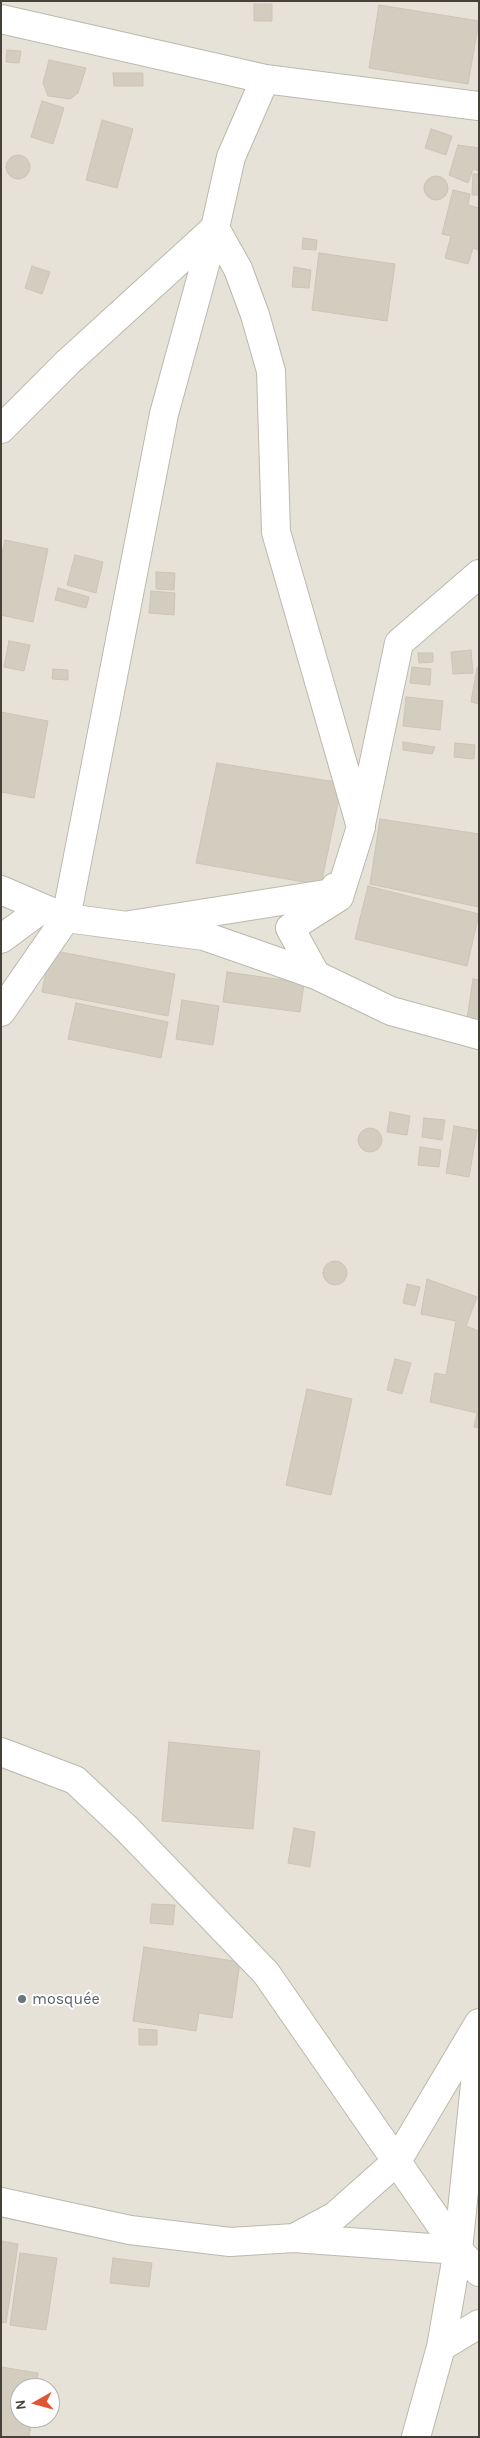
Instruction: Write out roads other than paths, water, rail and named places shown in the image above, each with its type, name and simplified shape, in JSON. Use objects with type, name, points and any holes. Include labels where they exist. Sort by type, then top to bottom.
[{"type":"street","points":[[2,19],[266,79],[479,106]]},
{"type":"street","points":[[1,1012],[54,913],[164,414],[216,228],[231,157],[266,79]]},
{"type":"street","points":[[1,429],[68,362],[216,228]]},
{"type":"street","points":[[130,925],[332,893],[361,827],[276,532],[271,371],[255,315],[238,269],[216,228]]},
{"type":"street","points":[[316,975],[290,928],[339,898],[361,827],[399,643],[479,574]]},
{"type":"street","points":[[1,890],[54,913],[204,936],[316,975],[391,1011],[479,1035]]},
{"type":"street","points":[[1,939],[54,913]]},
{"type":"street","points":[[1,1752],[75,1780],[127,1829],[266,1973],[458,2250],[479,2272]]},
{"type":"street","points":[[294,2238],[335,2216],[397,2161],[479,2023]]},
{"type":"street","points":[[416,2437],[442,2347],[458,2250],[479,2045]]},
{"type":"street","points":[[1,2202],[130,2230],[230,2242],[294,2238],[458,2250]]},
{"type":"street","points":[[442,2347],[479,2324]]},
{"type":"place","name":"mosquée","points":[[22,1999]]}]
